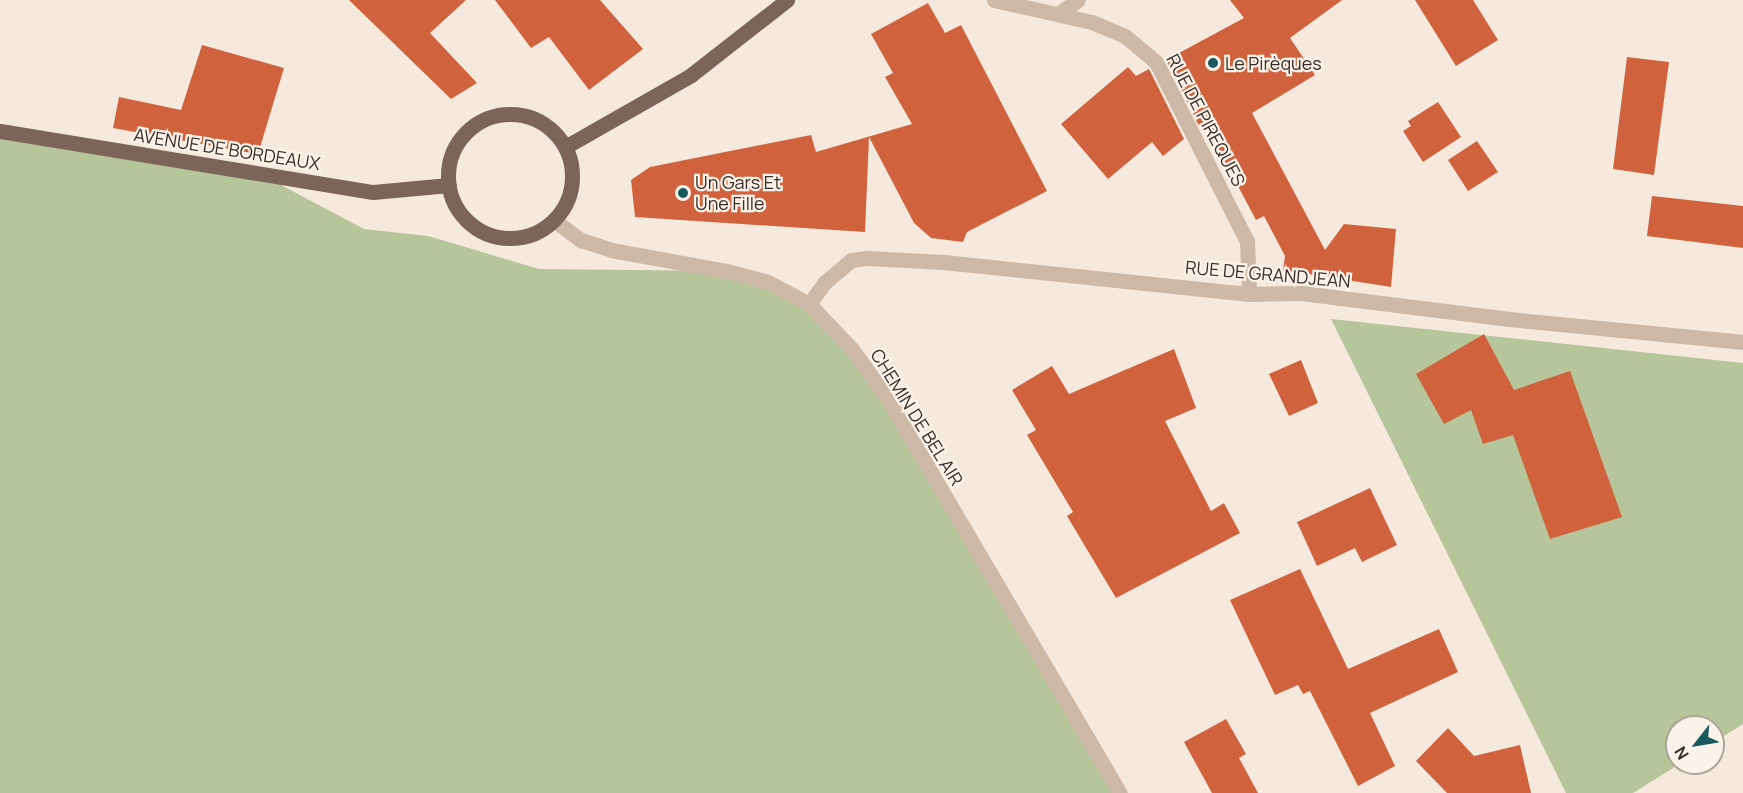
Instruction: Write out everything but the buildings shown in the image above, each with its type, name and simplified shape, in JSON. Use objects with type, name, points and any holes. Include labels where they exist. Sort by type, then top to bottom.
[{"type":"main road","points":[[566,147],[691,75],[787,0]]},
{"type":"main road","points":[[501,114],[520,114],[538,120],[554,132],[566,147],[572,166],[571,186],[565,205],[554,220],[540,230],[524,236],[507,238],[491,235],[463,216],[453,201],[449,185],[449,165],[454,147],[466,132],[482,120],[501,114]]},
{"type":"main road","name":"AVENUE DE BORDEAUX","points":[[0,131],[373,192],[449,185]]},
{"type":"street","name":"RUE DE PIREQUES","points":[[994,0],[1092,22],[1125,36],[1156,62],[1247,242],[1249,294]]},
{"type":"street","points":[[1058,14],[1078,0]]},
{"type":"street","name":"CHEMIN DE BEL AIR","points":[[554,220],[580,240],[611,250],[747,276],[768,282],[809,304],[851,348],[886,396],[1120,793]]},
{"type":"street","name":"RUE DE GRANDJEAN","points":[[809,304],[825,282],[851,260],[867,258],[956,263],[1249,294],[1301,293],[1509,319],[1743,342]]},
{"type":"green space","points":[[0,131],[264,176],[364,229],[428,236],[539,269],[727,271],[809,304],[851,348],[1120,793],[0,793]]},
{"type":"green space","points":[[1331,319],[1743,363],[1743,724],[1725,735],[1725,715],[1665,715],[1665,773],[1633,793],[1566,793]]},
{"type":"place","name":"Le Pirèques","points":[[1213,63]]},
{"type":"place","name":"Un Gars Et Une Fille","points":[[683,193]]}]
